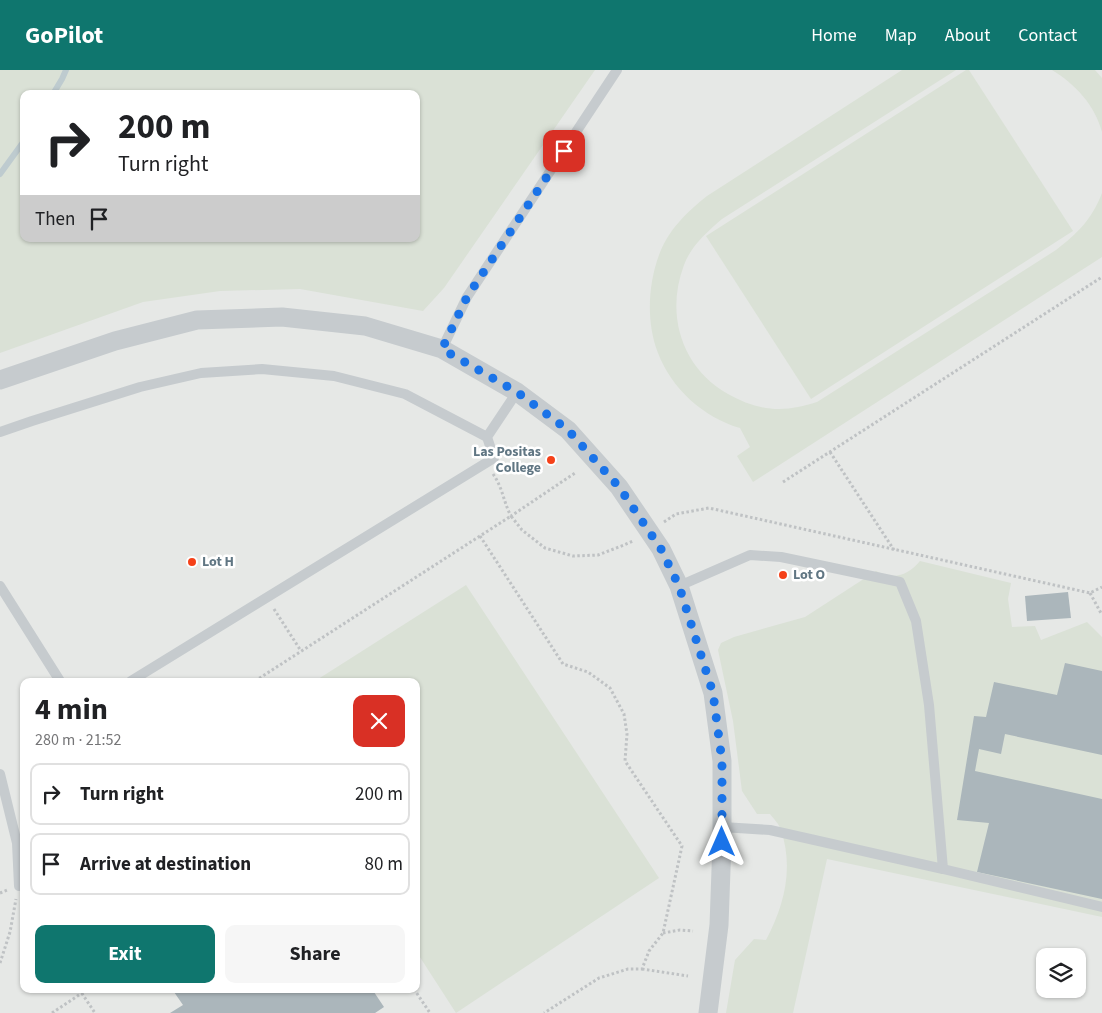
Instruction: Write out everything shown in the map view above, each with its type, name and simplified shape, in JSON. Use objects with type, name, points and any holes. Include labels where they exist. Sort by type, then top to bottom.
[{"type":"street","points":[[0,380],[115,341],[197,320],[282,317],[365,326],[442,349],[517,392],[568,430],[619,487],[661,549],[679,586],[713,693],[722,761],[722,827],[719,925],[708,1013]]},
{"type":"lane","points":[[442,349],[467,297],[617,70]]},
{"type":"lane","points":[[0,432],[140,387],[201,373],[262,370],[334,376],[405,394],[487,437],[494,458],[136,678]]},
{"type":"lane","points":[[487,437],[517,392]]},
{"type":"lane","points":[[679,586],[750,555],[782,557],[900,582],[916,621],[929,705],[943,869]]},
{"type":"lane","points":[[0,586],[58,678]]},
{"type":"lane","points":[[0,774],[17,844],[19,886]]},
{"type":"lane","points":[[722,827],[770,830],[1102,907]]},
{"type":"path","points":[[783,482],[1102,277]]},
{"type":"path","points":[[830,452],[894,550]]},
{"type":"path","points":[[486,463],[500,483],[506,506],[511,516],[575,473]]},
{"type":"path","points":[[260,678],[480,536],[563,664],[588,672],[610,688],[624,714],[626,734],[624,761],[682,846],[663,933],[649,951],[642,969]]},
{"type":"path","points":[[1090,593],[1102,615]]},
{"type":"path","points":[[267,598],[301,651]]},
{"type":"path","points":[[0,963],[10,932],[19,886]]},
{"type":"path","points":[[663,933],[680,930],[693,931]]},
{"type":"path","points":[[544,1013],[610,973],[628,969],[642,969],[688,976]]},
{"type":"path","points":[[52,1013],[82,993],[95,1013]]},
{"type":"path","points":[[417,993],[430,1013]]},
{"type":"shaded area","points":[[0,70],[595,70],[444,288],[423,311],[300,289],[220,291],[143,302],[0,353]]},
{"type":"shaded area","name":"Las Positas College","points":[[156,70],[1102,70],[1102,1013],[0,1013],[0,239],[20,239],[20,242],[420,242],[420,90],[373,90]]},
{"type":"shaded area","points":[[902,70],[956,70],[722,219],[705,234],[687,258],[679,284],[676,303],[677,321],[689,355],[699,370],[712,383],[740,400],[766,408],[789,408],[817,402],[1056,250],[1084,225],[1102,193],[1102,257],[753,482],[737,456],[750,447],[740,428],[714,417],[690,400],[671,378],[658,353],[652,329],[650,304],[655,267],[659,255],[667,237],[679,222],[707,196]]},
{"type":"shaded area","points":[[966,70],[969,70],[1073,231],[811,399],[706,236]]},
{"type":"shaded area","points":[[1052,70],[1095,70],[1102,78],[1102,132],[1099,122],[1083,96],[1069,82]]},
{"type":"shaded area","points":[[920,561],[1011,583],[1008,599],[1012,627],[1035,626],[1041,640],[1087,622],[1102,637],[1102,917],[827,859],[793,1013],[726,1013],[735,960],[754,939],[766,940],[778,914],[785,887],[787,859],[785,845],[778,824],[770,814],[757,814],[742,791],[733,721],[718,650],[721,643],[734,637],[805,617],[876,571],[894,576],[900,575],[910,570]]},
{"type":"shaded area","points":[[466,585],[659,878],[456,1013],[420,957],[420,678],[320,678]]},
{"type":"building","points":[[1068,592],[1071,618],[1027,621],[1025,596]]},
{"type":"building","points":[[1065,663],[1102,671],[1102,755],[1005,734],[1001,754],[979,749],[975,771],[1102,799],[1102,899],[977,872],[989,823],[957,820],[974,716],[986,717],[994,682],[1057,695]]},
{"type":"building","points":[[175,993],[375,993],[384,1007],[375,1013],[170,1013],[183,1005]]},
{"type":"waterway","points":[[55,90],[66,70]]},
{"type":"waterway","points":[[0,174],[20,146]]},
{"type":"place","name":"Las Positas College","points":[[551,460]]},
{"type":"place","name":"Lot H","points":[[192,562]]},
{"type":"place","name":"Lot O","points":[[783,575]]},
{"type":"route","points":[[564,151],[467,297],[442,349],[517,392],[568,430],[619,487],[661,549],[679,586],[713,693],[722,761],[722,842]]}]
